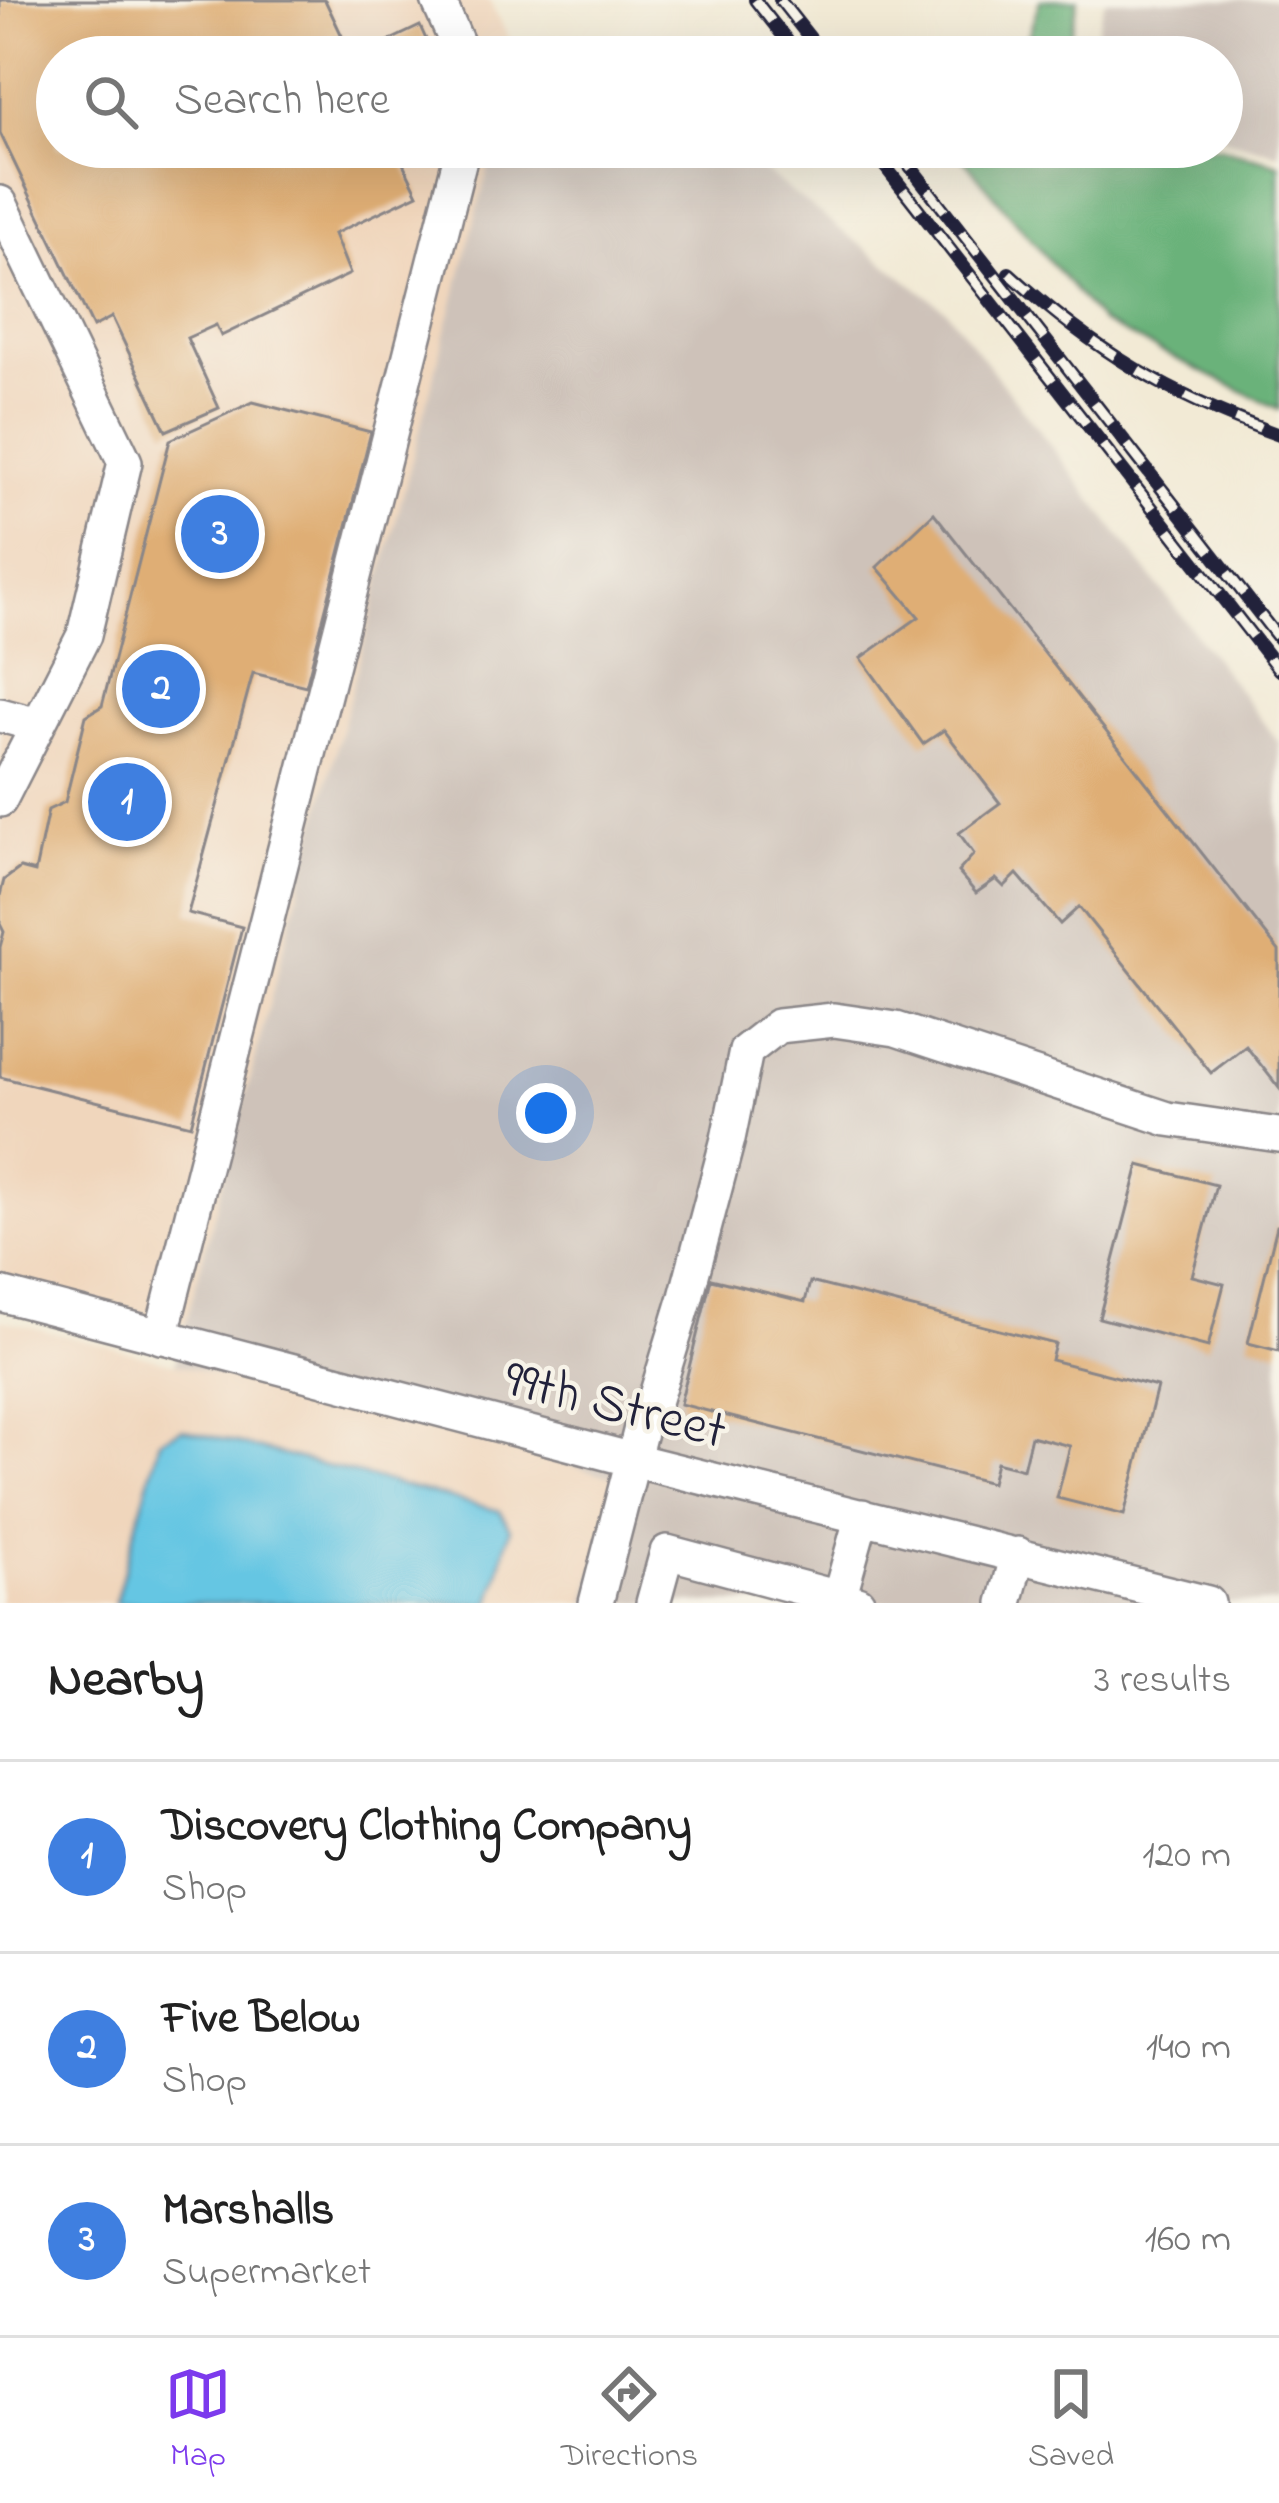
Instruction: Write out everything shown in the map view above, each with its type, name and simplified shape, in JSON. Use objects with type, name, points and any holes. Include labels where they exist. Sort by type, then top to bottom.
[{"type":"street","points":[[438,0],[454,36]]},
{"type":"street","points":[[161,1337],[458,168]]},
{"type":"street","points":[[0,203],[125,462],[84,635],[0,800]]},
{"type":"street","points":[[0,716],[38,725]]},
{"type":"street","points":[[596,1603],[633,1460],[686,1297],[746,1051],[778,1026],[834,1020],[896,1029],[1168,1119],[1279,1135]]},
{"type":"street","name":"99th Street","points":[[0,1294],[633,1460],[1208,1603]]},
{"type":"street","points":[[653,1603],[667,1552],[849,1601],[862,1516]]},
{"type":"street","points":[[1005,1603],[1018,1554]]},
{"type":"shaded area","points":[[0,0],[489,0],[508,36],[36,36],[36,168],[488,168],[185,1324],[0,1277]]},
{"type":"shaded area","points":[[1105,0],[1279,0],[1279,154],[1243,144],[1243,36],[1096,36]]},
{"type":"shaded area","points":[[488,168],[760,168],[946,310],[1279,743],[1279,1603],[585,1603],[618,1478],[175,1364]]},
{"type":"shaded area","points":[[0,1319],[618,1478],[585,1603],[0,1603]]},
{"type":"green space","points":[[1040,0],[1078,0],[1070,36],[1028,36]]},
{"type":"green space","points":[[1243,154],[1279,164],[1279,409],[1101,322],[971,168],[1243,168]]},
{"type":"water","points":[[182,1429],[500,1511],[510,1529],[491,1603],[115,1603],[160,1440]]},
{"type":"building","points":[[0,0],[325,0],[342,36],[36,36],[36,168],[405,168],[418,194],[334,234],[350,274],[221,336],[216,325],[187,338],[219,408],[166,431],[112,317],[93,327],[0,133]]},
{"type":"building","points":[[420,26],[425,36],[399,36]]},
{"type":"building","points":[[253,402],[371,432],[306,686],[253,673],[188,913],[242,927],[191,1125],[0,1077],[4,932],[0,896],[4,880],[20,868],[35,872],[48,810],[65,802],[86,716],[102,706],[170,440]]},
{"type":"building","points":[[934,513],[1279,951],[1279,1088],[1246,1046],[1211,1073],[1079,907],[1060,924],[1017,874],[1004,887],[996,879],[976,893],[958,872],[974,854],[959,833],[1000,803],[944,730],[923,744],[861,658],[919,617],[877,567]]},
{"type":"building","points":[[1139,1165],[1216,1185],[1192,1276],[1224,1284],[1208,1347],[1099,1318]]},
{"type":"building","points":[[1279,1226],[1279,1351],[1248,1343]]},
{"type":"building","points":[[711,1279],[805,1302],[810,1282],[1055,1344],[1051,1360],[1157,1387],[1124,1515],[1057,1498],[1070,1446],[1031,1436],[1023,1469],[996,1462],[991,1483],[680,1404]]},
{"type":"railway","points":[[755,0],[783,36]]},
{"type":"railway","points":[[780,0],[808,36]]},
{"type":"railway","points":[[886,168],[1279,670]]},
{"type":"railway","points":[[911,168],[1279,639]]},
{"type":"railway","points":[[1009,273],[1072,326],[1135,369],[1202,404],[1279,435]]},
{"type":"place","name":"Marshalls","points":[[220,534]]},
{"type":"place","name":"Five Below","points":[[161,689]]},
{"type":"place","name":"Discovery Clothing Company","points":[[127,802]]}]
